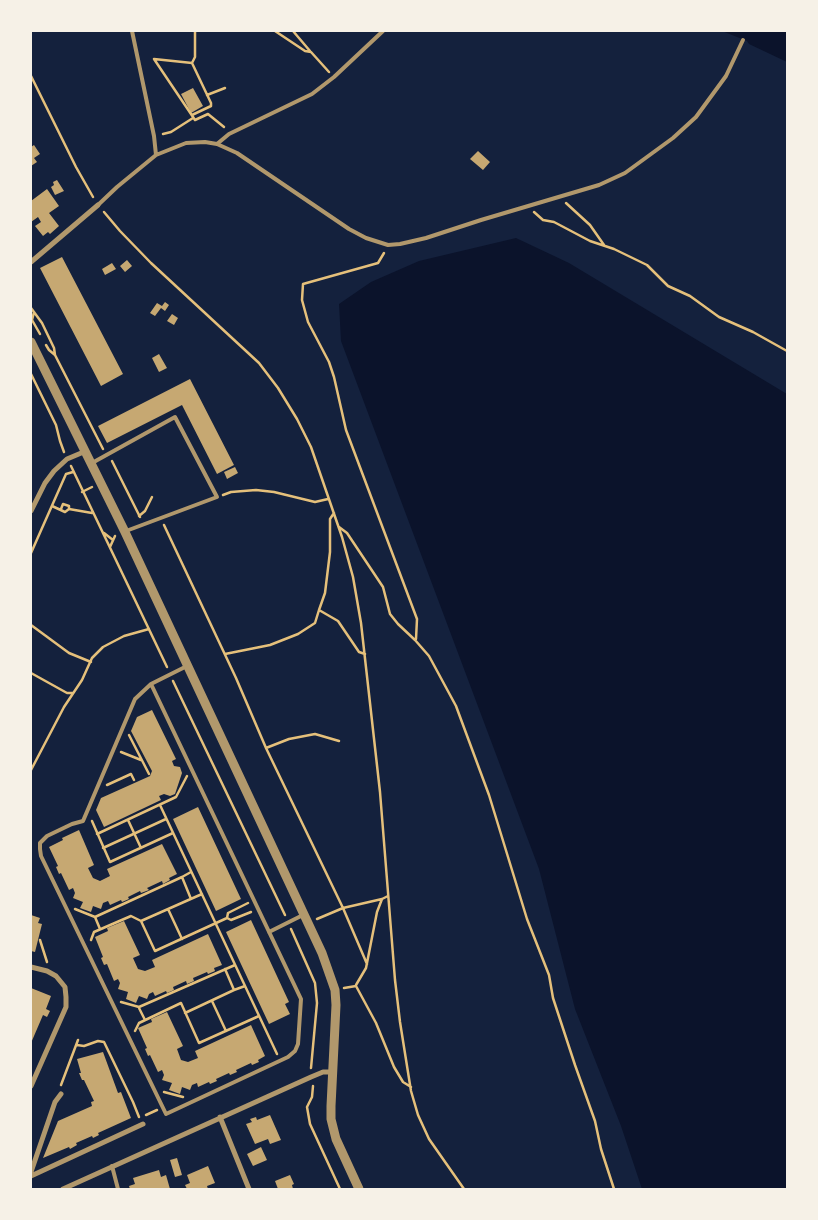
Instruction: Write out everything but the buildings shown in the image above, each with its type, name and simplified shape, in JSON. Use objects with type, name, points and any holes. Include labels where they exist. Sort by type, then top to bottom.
[{"type":"street","points":[[31,262],[98,205]]},
{"type":"street","points":[[31,342],[92,463],[307,919],[335,990],[336,1024],[331,1106],[334,1131],[359,1189]]},
{"type":"street","points":[[31,511],[45,483],[54,471],[67,459],[86,451]]},
{"type":"street","points":[[31,967],[56,976],[65,987],[66,1007],[31,1086]]},
{"type":"street","points":[[63,1189],[311,1077],[323,1072],[332,1072]]},
{"type":"street","points":[[31,1174],[55,1102],[61,1094]]},
{"type":"street","points":[[220,1117],[250,1189]]},
{"type":"street","points":[[31,1174],[142,1124]]},
{"type":"lane","points":[[132,31],[154,136],[156,155]]},
{"type":"lane","points":[[217,144],[229,134],[312,94],[334,77],[383,31]]},
{"type":"lane","points":[[98,205],[156,155],[186,143],[217,144],[237,153],[349,229],[366,238],[388,245],[426,238],[599,185],[625,173],[673,138],[696,117],[726,76],[743,40]]},
{"type":"lane","points":[[92,463],[176,417],[217,497],[125,532]]},
{"type":"lane","points":[[151,684],[301,999],[298,1044],[295,1051],[288,1057],[166,1114],[41,856],[40,843],[47,836],[83,821],[135,699],[151,684],[187,666]]},
{"type":"lane","points":[[269,932],[288,923],[307,919]]},
{"type":"lane","points":[[112,1166],[118,1189]]},
{"type":"path","points":[[192,63],[195,57],[195,31]]},
{"type":"path","points":[[275,31],[311,52]]},
{"type":"path","points":[[293,31],[334,77]]},
{"type":"path","points":[[192,63],[154,59],[195,120],[208,114],[227,130],[229,134]]},
{"type":"path","points":[[154,136],[171,132],[212,103],[192,63]]},
{"type":"path","points":[[31,76],[86,187],[98,205],[152,264],[259,363],[278,388],[311,447],[334,513],[353,577],[361,623],[380,792],[400,1022],[411,1087],[418,1115],[429,1139],[464,1189]]},
{"type":"path","points":[[207,95],[225,88]]},
{"type":"path","points":[[559,197],[590,225],[604,246]]},
{"type":"path","points":[[530,206],[534,213],[543,220],[564,227],[590,241],[647,265],[668,286],[690,296],[719,317],[753,332],[787,351]]},
{"type":"path","points":[[388,245],[378,263],[303,284],[302,300],[308,322],[329,362],[346,430],[417,619],[416,640]]},
{"type":"path","points":[[31,308],[42,323],[54,348],[55,355],[144,525]]},
{"type":"path","points":[[31,374],[56,425],[64,450]]},
{"type":"path","points":[[31,553],[66,474],[72,471],[149,629],[315,983],[317,1003],[311,1072]]},
{"type":"path","points":[[217,497],[231,492],[256,490],[274,492],[315,502],[328,499]]},
{"type":"path","points":[[140,516],[145,511],[152,497]]},
{"type":"path","points":[[61,509],[63,504],[69,506],[69,508],[93,513]]},
{"type":"path","points":[[52,506],[65,512],[69,508]]},
{"type":"path","points":[[225,654],[291,638],[315,623],[325,593],[330,552],[330,518],[334,513]]},
{"type":"path","points":[[161,519],[225,654],[266,748],[343,908],[367,964]]},
{"type":"path","points":[[338,527],[347,533],[383,587],[390,614],[429,656],[456,706],[489,795],[524,910],[549,975],[554,998],[575,1065],[596,1121],[601,1149],[614,1189]]},
{"type":"path","points":[[319,610],[338,620],[359,652],[365,654]]},
{"type":"path","points":[[31,625],[69,653],[91,662]]},
{"type":"path","points":[[31,770],[64,707],[91,662],[103,647],[124,636],[149,629]]},
{"type":"path","points":[[31,673],[68,693],[73,693]]},
{"type":"path","points":[[128,732],[149,774]]},
{"type":"path","points":[[266,748],[289,739],[315,734],[339,740]]},
{"type":"path","points":[[120,752],[142,761]]},
{"type":"path","points":[[104,786],[131,774],[134,780]]},
{"type":"path","points":[[97,834],[176,797],[187,775]]},
{"type":"path","points":[[160,805],[278,1055],[284,1051]]},
{"type":"path","points":[[93,814],[92,824],[110,862],[173,833]]},
{"type":"path","points":[[103,848],[166,819]]},
{"type":"path","points":[[128,820],[141,848]]},
{"type":"path","points":[[95,917],[191,872]]},
{"type":"path","points":[[182,877],[184,886],[191,899]]},
{"type":"path","points":[[141,921],[202,894]]},
{"type":"path","points":[[307,919],[388,896]]},
{"type":"path","points":[[90,941],[94,932],[131,916],[141,921],[155,951],[227,918],[228,913],[248,903],[245,898]]},
{"type":"path","points":[[356,986],[366,968],[377,912],[382,899]]},
{"type":"path","points":[[71,901],[75,909],[95,917],[100,929]]},
{"type":"path","points":[[168,910],[182,939]]},
{"type":"path","points":[[227,918],[231,920],[252,912],[255,918]]},
{"type":"path","points":[[39,961],[47,963],[40,940]]},
{"type":"path","points":[[119,1001],[139,1007],[235,964]]},
{"type":"path","points":[[225,969],[234,990]]},
{"type":"path","points":[[185,1013],[245,986]]},
{"type":"path","points":[[356,986],[376,1023],[394,1067],[403,1082],[411,1087]]},
{"type":"path","points":[[335,990],[356,986]]},
{"type":"path","points":[[212,1001],[226,1031]]},
{"type":"path","points":[[139,1007],[145,1020],[182,1003],[199,1043],[259,1016]]},
{"type":"path","points":[[61,1094],[60,1086],[78,1040]]},
{"type":"path","points":[[77,1045],[84,1046],[98,1041],[104,1042],[134,1102],[142,1124]]},
{"type":"path","points":[[312,1082],[312,1097],[307,1107],[310,1124],[340,1189]]},
{"type":"path","points":[[139,1118],[157,1110]]},
{"type":"water","points":[[722,31],[787,31],[787,62],[749,44],[747,41]]},
{"type":"water","points":[[516,238],[569,263],[787,394],[787,1189],[642,1189],[621,1126],[575,1009],[539,869],[341,341],[339,304],[371,282],[419,261]]}]
